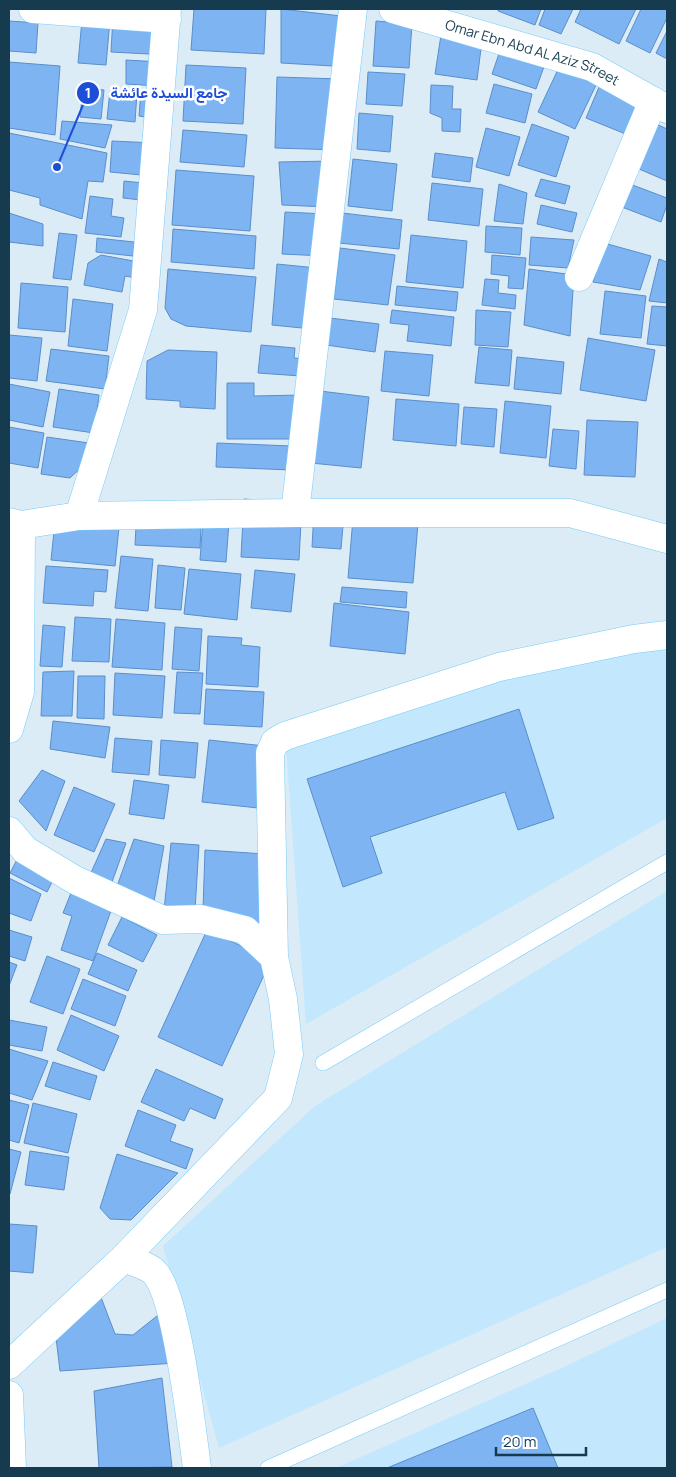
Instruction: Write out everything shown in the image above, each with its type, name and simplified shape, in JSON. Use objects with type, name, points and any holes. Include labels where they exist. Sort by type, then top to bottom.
[{"type":"street","points":[[34,9],[167,14],[143,310],[79,516]]},
{"type":"street","points":[[295,513],[353,9]]},
{"type":"street","name":"Omar Ebn Abd AL Aziz Street","points":[[393,9],[592,67],[660,105]]},
{"type":"street","points":[[579,277],[660,105]]},
{"type":"street","points":[[9,729],[20,692],[15,523],[79,516],[295,513],[570,513],[667,539]]},
{"type":"street","points":[[9,1365],[124,1258],[278,1098],[289,1054],[283,999],[274,957],[270,753],[276,742],[285,736],[498,667],[634,638],[667,635]]},
{"type":"street","points":[[9,831],[24,850],[75,880],[162,920],[201,920],[245,930],[274,957]]},
{"type":"street","points":[[124,1258],[155,1272],[168,1298],[186,1389],[197,1468]]},
{"type":"street","points":[[9,1395],[12,1468]]},
{"type":"lane","points":[[323,1063],[667,862]]},
{"type":"lane","points":[[268,1468],[667,1290]]},
{"type":"shaded area","points":[[667,647],[667,818],[306,1024],[286,747],[580,653]]},
{"type":"shaded area","points":[[667,891],[667,1247],[219,1448],[163,1246],[315,1106]]},
{"type":"shaded area","points":[[667,1318],[667,1468],[336,1468],[568,1365]]},
{"type":"building","points":[[83,9],[111,9],[106,65],[78,63]]},
{"type":"building","points":[[194,9],[266,9],[264,54],[191,50]]},
{"type":"building","points":[[281,9],[350,17],[350,67],[281,63]]},
{"type":"building","points":[[498,9],[541,9],[535,25],[498,11]]},
{"type":"building","points":[[545,9],[573,9],[561,34],[539,25]]},
{"type":"building","points":[[581,9],[636,9],[619,44],[575,22]]},
{"type":"building","points":[[641,9],[667,9],[667,18],[650,53],[626,41]]},
{"type":"building","points":[[113,16],[170,20],[168,55],[111,52]]},
{"type":"building","points":[[9,21],[38,23],[36,53],[9,51]]},
{"type":"building","points":[[376,21],[412,24],[409,68],[373,66]]},
{"type":"building","points":[[667,31],[667,59],[656,53]]},
{"type":"building","points":[[441,35],[482,41],[477,80],[435,74]]},
{"type":"building","points":[[502,45],[546,61],[536,89],[492,74]]},
{"type":"building","points":[[126,60],[161,62],[159,86],[126,84]]},
{"type":"building","points":[[9,62],[60,66],[55,135],[9,128]]},
{"type":"building","points":[[561,63],[598,81],[575,129],[538,112]]},
{"type":"building","points":[[186,65],[246,68],[243,124],[183,121]]},
{"type":"building","points":[[368,72],[405,74],[402,106],[366,104]]},
{"type":"building","points":[[277,77],[341,79],[340,150],[275,148]]},
{"type":"building","points":[[494,84],[532,94],[525,123],[486,113]]},
{"type":"building","points":[[431,85],[453,86],[452,109],[461,109],[460,132],[442,131],[442,118],[430,113]]},
{"type":"building","points":[[599,87],[646,107],[633,137],[586,118]]},
{"type":"building","points":[[83,88],[104,90],[101,119],[80,117]]},
{"type":"building","points":[[141,90],[163,92],[145,117],[139,116]]},
{"type":"building","points":[[110,91],[137,93],[135,122],[107,119]]},
{"type":"building","points":[[359,113],[393,116],[390,152],[357,149]]},
{"type":"building","points":[[62,121],[112,125],[105,148],[60,139]]},
{"type":"building","points":[[652,122],[667,129],[667,181],[632,166]]},
{"type":"building","points":[[532,124],[569,137],[556,177],[518,165]]},
{"type":"building","points":[[486,128],[520,137],[509,176],[476,167]]},
{"type":"building","points":[[183,130],[247,135],[244,167],[180,162]]},
{"type":"building","points":[[9,133],[107,153],[103,182],[88,181],[82,219],[40,205],[40,198],[9,190]]},
{"type":"building","points":[[112,141],[155,143],[152,176],[110,172]]},
{"type":"building","points":[[435,153],[473,158],[470,182],[432,177]]},
{"type":"building","points":[[353,159],[397,164],[392,211],[348,206]]},
{"type":"building","points":[[333,161],[328,207],[282,205],[279,162]]},
{"type":"building","points":[[176,170],[254,176],[250,231],[172,225]]},
{"type":"building","points":[[541,179],[570,186],[565,204],[535,196]]},
{"type":"building","points":[[124,181],[153,184],[150,201],[123,198]]},
{"type":"building","points":[[622,181],[667,198],[667,205],[661,222],[614,204]]},
{"type":"building","points":[[432,183],[483,189],[479,226],[428,220]]},
{"type":"building","points":[[499,184],[527,193],[523,224],[494,221]]},
{"type":"building","points":[[90,196],[113,199],[111,216],[124,218],[121,237],[85,233]]},
{"type":"building","points":[[541,205],[577,213],[572,232],[537,224]]},
{"type":"building","points":[[285,212],[326,214],[324,256],[282,254]]},
{"type":"building","points":[[9,213],[43,224],[43,246],[9,242]]},
{"type":"building","points":[[342,213],[402,220],[399,249],[339,243]]},
{"type":"building","points":[[486,226],[522,228],[520,255],[485,252]]},
{"type":"building","points":[[173,229],[256,236],[254,269],[171,262]]},
{"type":"building","points":[[59,233],[77,235],[71,280],[53,278]]},
{"type":"building","points":[[411,235],[467,241],[463,288],[406,282]]},
{"type":"building","points":[[531,237],[574,240],[568,268],[529,265]]},
{"type":"building","points":[[97,238],[134,242],[133,256],[96,252]]},
{"type":"building","points":[[604,243],[651,256],[640,290],[593,282]]},
{"type":"building","points":[[340,248],[395,255],[388,305],[334,299]]},
{"type":"building","points":[[101,255],[139,262],[136,278],[125,276],[122,292],[84,285],[88,263]]},
{"type":"building","points":[[492,255],[526,258],[523,289],[508,288],[509,276],[491,274]]},
{"type":"building","points":[[659,259],[667,262],[667,303],[649,301]]},
{"type":"building","points":[[277,264],[317,268],[312,329],[272,325]]},
{"type":"building","points":[[168,269],[256,277],[251,332],[186,326],[171,319],[165,308]]},
{"type":"building","points":[[529,269],[574,275],[570,336],[524,325]]},
{"type":"building","points":[[485,279],[499,280],[498,293],[516,295],[515,309],[482,305]]},
{"type":"building","points":[[21,283],[68,287],[65,332],[18,328]]},
{"type":"building","points":[[397,286],[458,292],[456,311],[395,305]]},
{"type":"building","points":[[605,291],[646,296],[641,338],[600,334]]},
{"type":"building","points":[[73,299],[113,304],[107,351],[68,346]]},
{"type":"building","points":[[652,306],[667,307],[667,346],[647,344]]},
{"type":"building","points":[[392,310],[454,317],[451,346],[407,341],[409,325],[390,323]]},
{"type":"building","points":[[476,310],[511,312],[508,347],[475,345]]},
{"type":"building","points":[[330,318],[379,324],[375,352],[326,345]]},
{"type":"building","points":[[9,335],[42,338],[37,381],[9,378]]},
{"type":"building","points":[[588,338],[655,350],[646,401],[580,390]]},
{"type":"building","points":[[261,345],[295,348],[294,358],[317,360],[315,377],[258,373]]},
{"type":"building","points":[[479,347],[512,350],[509,386],[475,383]]},
{"type":"building","points":[[51,349],[109,356],[105,389],[46,381]]},
{"type":"building","points":[[168,350],[217,352],[215,409],[180,407],[180,401],[146,399],[147,361]]},
{"type":"building","points":[[385,351],[433,355],[429,396],[381,391]]},
{"type":"building","points":[[517,357],[564,362],[561,394],[514,389]]},
{"type":"building","points":[[227,383],[254,383],[254,396],[301,395],[301,439],[227,439]]},
{"type":"building","points":[[9,384],[50,392],[43,427],[9,420]]},
{"type":"building","points":[[59,389],[99,395],[94,433],[53,427]]},
{"type":"building","points":[[320,391],[369,397],[361,468],[311,463]]},
{"type":"building","points":[[396,399],[459,404],[456,446],[393,440]]},
{"type":"building","points":[[505,401],[551,406],[546,458],[500,453]]},
{"type":"building","points":[[464,407],[497,409],[494,447],[461,444]]},
{"type":"building","points":[[587,420],[638,422],[635,477],[584,475]]},
{"type":"building","points":[[9,427],[44,433],[38,468],[9,463]]},
{"type":"building","points":[[553,429],[579,431],[576,469],[549,466]]},
{"type":"building","points":[[47,437],[89,443],[86,463],[70,478],[41,474]]},
{"type":"building","points":[[217,443],[292,446],[291,470],[216,467]]},
{"type":"building","points":[[244,499],[302,503],[299,560],[241,557]]},
{"type":"building","points":[[202,505],[200,548],[135,545],[137,507]]},
{"type":"building","points":[[204,507],[230,509],[226,562],[200,560]]},
{"type":"building","points":[[314,511],[344,514],[341,549],[312,547]]},
{"type":"building","points":[[56,512],[120,518],[115,566],[51,560]]},
{"type":"building","points":[[353,518],[418,523],[413,583],[348,578]]},
{"type":"building","points":[[121,556],[153,559],[148,611],[115,608]]},
{"type":"building","points":[[158,565],[185,568],[181,610],[155,608]]},
{"type":"building","points":[[46,566],[108,570],[106,592],[94,591],[93,606],[43,603]]},
{"type":"building","points":[[189,569],[241,574],[237,620],[184,614]]},
{"type":"building","points":[[255,570],[295,574],[291,612],[251,608]]},
{"type":"building","points":[[342,587],[407,592],[406,608],[340,602]]},
{"type":"building","points":[[334,603],[409,612],[405,654],[330,646]]},
{"type":"building","points":[[75,617],[111,619],[109,662],[72,661]]},
{"type":"building","points":[[116,619],[165,623],[162,670],[112,667]]},
{"type":"building","points":[[43,625],[65,627],[62,667],[40,666]]},
{"type":"building","points":[[175,627],[202,629],[199,671],[172,669]]},
{"type":"building","points":[[208,636],[242,638],[241,645],[260,647],[258,687],[206,684]]},
{"type":"building","points":[[74,671],[72,716],[41,716],[43,672]]},
{"type":"building","points":[[177,672],[203,673],[200,714],[174,713]]},
{"type":"building","points":[[115,673],[165,676],[162,718],[113,715]]},
{"type":"building","points":[[78,676],[105,676],[104,719],[77,718]]},
{"type":"building","points":[[206,689],[264,692],[262,727],[204,724]]},
{"type":"building","points":[[519,709],[554,818],[518,830],[505,792],[370,837],[382,873],[343,887],[307,779]]},
{"type":"building","points":[[53,721],[110,727],[105,758],[50,749]]},
{"type":"building","points":[[115,738],[152,741],[149,775],[112,772]]},
{"type":"building","points":[[161,740],[198,743],[195,778],[159,775]]},
{"type":"building","points":[[209,740],[265,746],[258,808],[202,802]]},
{"type":"building","points":[[42,770],[65,781],[46,831],[19,801]]},
{"type":"building","points":[[134,780],[169,785],[164,819],[129,814]]},
{"type":"building","points":[[74,787],[115,804],[94,852],[54,835]]},
{"type":"building","points":[[106,839],[126,843],[112,882],[90,875]]},
{"type":"building","points":[[134,839],[164,846],[153,907],[116,889]]},
{"type":"building","points":[[171,843],[199,845],[195,910],[164,910]]},
{"type":"building","points":[[205,850],[265,854],[270,927],[203,909]]},
{"type":"building","points":[[20,854],[55,876],[47,892],[10,873]]},
{"type":"building","points":[[9,878],[41,894],[31,921],[9,913]]},
{"type":"building","points":[[71,893],[112,908],[93,961],[61,950],[72,916],[63,913]]},
{"type":"building","points":[[122,917],[157,935],[143,962],[108,945]]},
{"type":"building","points":[[9,930],[32,937],[25,961],[9,956]]},
{"type":"building","points":[[207,930],[271,960],[222,1066],[158,1037]]},
{"type":"building","points":[[97,953],[137,970],[128,991],[88,974]]},
{"type":"building","points":[[47,956],[80,969],[63,1014],[30,1002]]},
{"type":"building","points":[[9,962],[17,965],[9,986]]},
{"type":"building","points":[[83,979],[126,996],[115,1026],[71,1009]]},
{"type":"building","points":[[71,1015],[119,1036],[104,1071],[57,1050]]},
{"type":"building","points":[[9,1020],[47,1027],[42,1051],[9,1045]]},
{"type":"building","points":[[9,1049],[48,1061],[32,1100],[9,1093]]},
{"type":"building","points":[[53,1062],[97,1076],[90,1100],[45,1086]]},
{"type":"building","points":[[156,1069],[223,1099],[215,1119],[190,1108],[184,1121],[141,1102]]},
{"type":"building","points":[[9,1100],[29,1105],[19,1143],[9,1140]]},
{"type":"building","points":[[33,1103],[77,1114],[68,1153],[24,1143]]},
{"type":"building","points":[[138,1110],[176,1125],[170,1141],[193,1149],[186,1169],[125,1146]]},
{"type":"building","points":[[9,1149],[21,1152],[10,1194],[9,1193]]},
{"type":"building","points":[[30,1151],[69,1157],[64,1190],[25,1185]]},
{"type":"building","points":[[117,1154],[178,1173],[131,1220],[110,1219],[100,1208]]},
{"type":"building","points":[[9,1224],[37,1226],[33,1273],[9,1271]]},
{"type":"building","points":[[99,1292],[115,1334],[133,1335],[162,1312],[175,1363],[60,1371],[55,1329]]},
{"type":"building","points":[[162,1378],[172,1467],[99,1468],[94,1391]]},
{"type":"building","points":[[533,1408],[558,1468],[387,1468]]},
{"type":"place","name":"جامع السيدة عائشة","points":[[57,167]]}]
